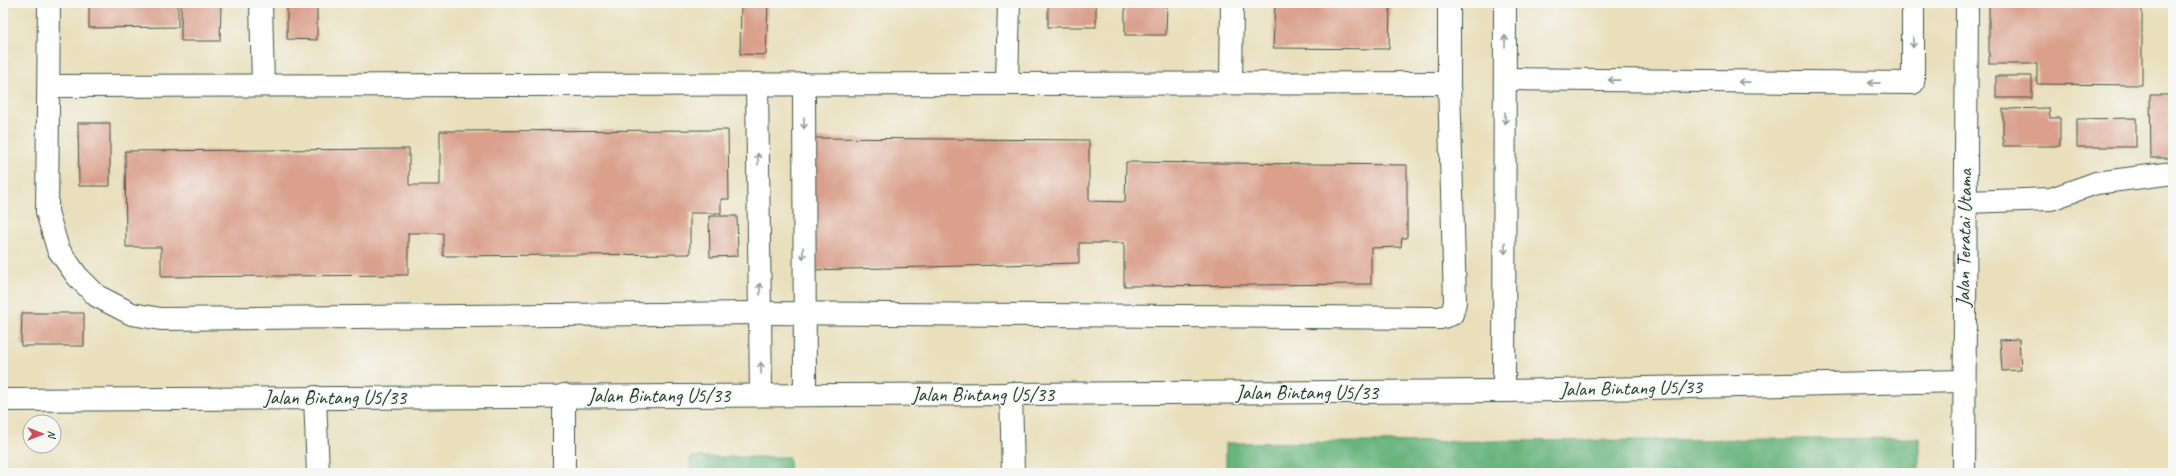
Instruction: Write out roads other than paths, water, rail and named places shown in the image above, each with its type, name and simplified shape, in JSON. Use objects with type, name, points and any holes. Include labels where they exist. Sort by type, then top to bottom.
[{"type":"street","points":[[49,3],[47,212],[58,249],[76,276],[98,296],[132,314],[169,319],[760,313],[1440,318],[1452,314],[1455,302],[1449,83],[1449,3]]},
{"type":"street","points":[[261,3],[263,85]]},
{"type":"street","points":[[1007,83],[1009,3]]},
{"type":"street","points":[[1231,83],[1232,3]]},
{"type":"street","points":[[1504,391],[1505,3]]},
{"type":"street","points":[[1505,79],[1913,83],[1913,3]]},
{"type":"street","name":"Jalan Teratai Utama","points":[[1964,473],[1963,381],[1967,3]]},
{"type":"street","points":[[49,86],[1449,83]]},
{"type":"street","points":[[757,84],[761,394]]},
{"type":"street","points":[[804,84],[803,313],[805,394]]},
{"type":"street","points":[[1965,202],[2051,199],[2096,183],[2173,174]]},
{"type":"street","name":"Jalan Bintang U5/33","points":[[3,400],[564,395],[1504,391],[1963,381]]},
{"type":"street","points":[[1011,393],[1013,473]]},
{"type":"street","points":[[564,395],[564,473]]},
{"type":"street","points":[[315,397],[318,473]]}]
